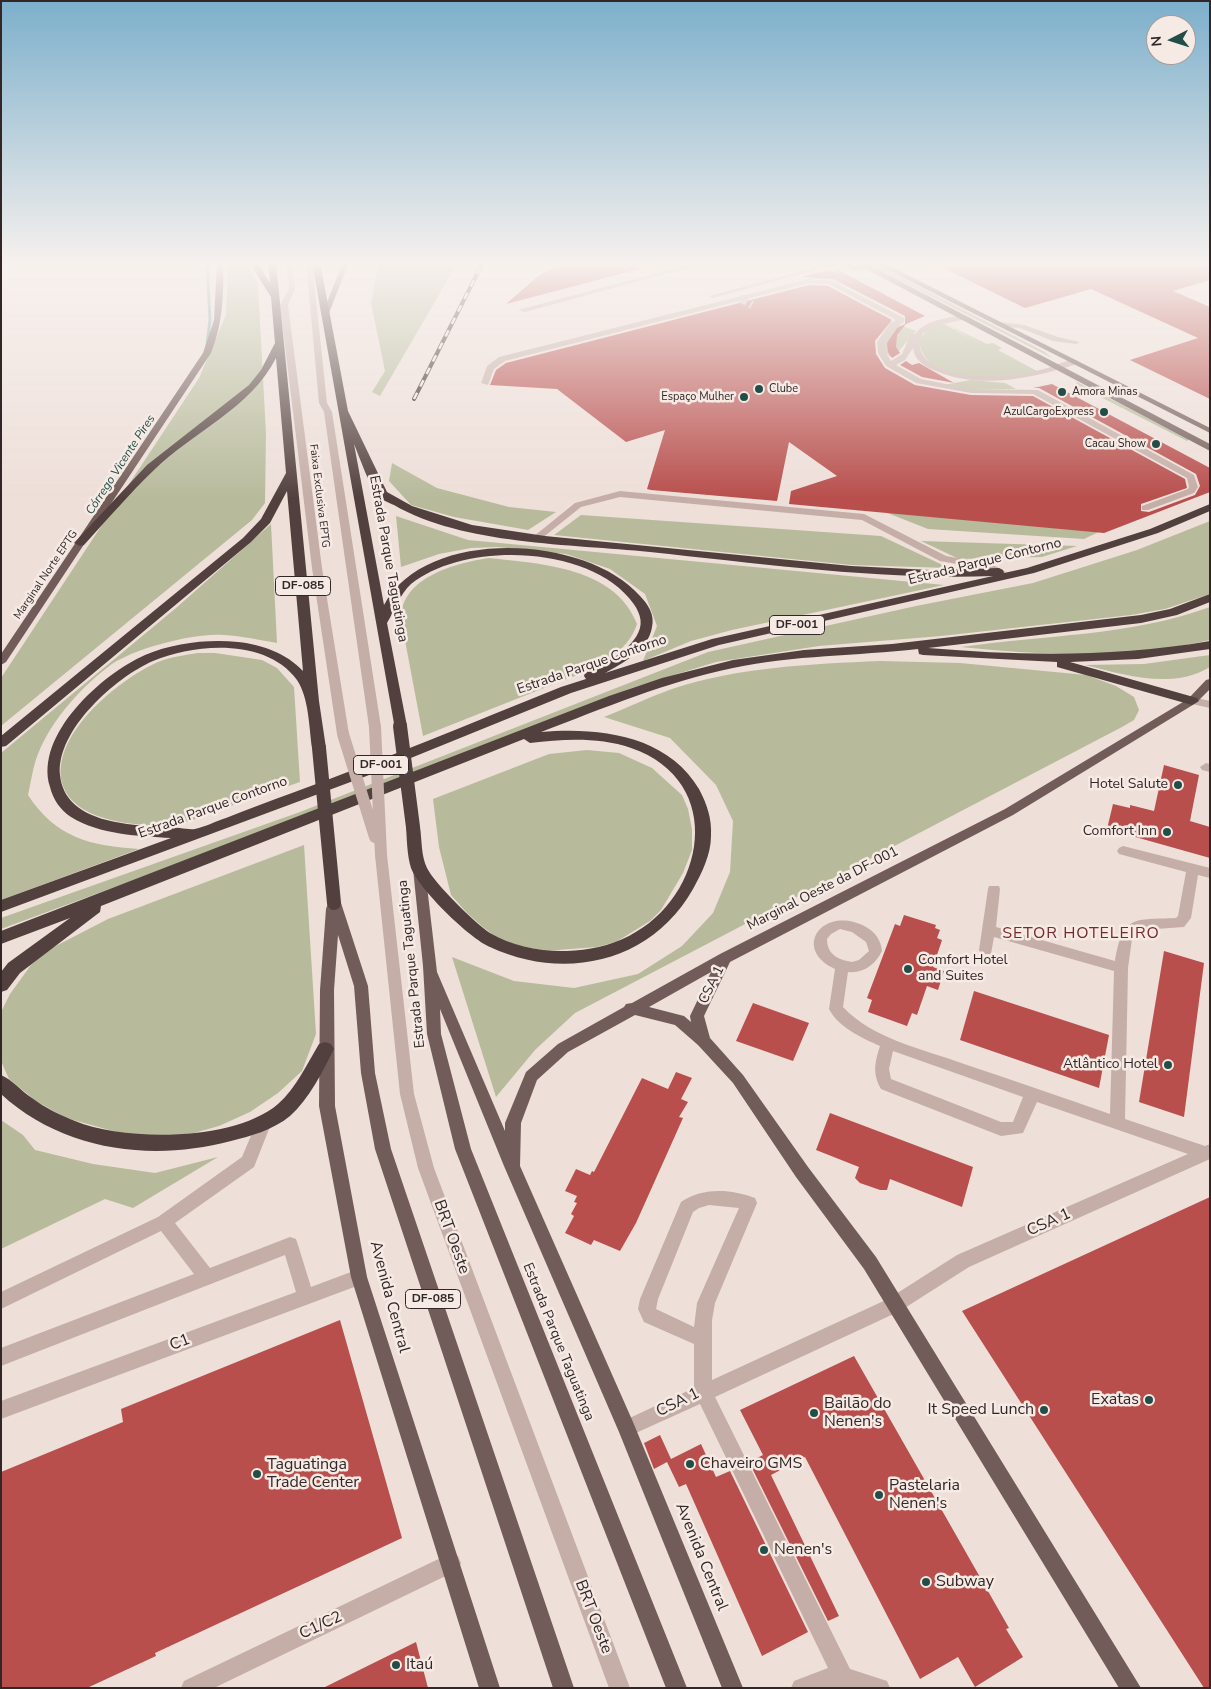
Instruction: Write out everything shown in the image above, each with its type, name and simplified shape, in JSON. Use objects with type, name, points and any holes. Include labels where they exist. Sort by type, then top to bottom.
[{"type":"highway","points":[[80,543],[151,467],[252,387],[265,371],[279,341]]},
{"type":"highway","name":"DF-085","points":[[279,341],[312,701],[320,748],[334,903]]},
{"type":"highway","name":"Estrada Parque Taguatinga","points":[[330,341],[345,413],[400,726],[419,870]]},
{"type":"highway","points":[[345,413],[382,494],[393,502],[420,515],[456,525],[538,537],[872,570],[919,573],[1030,572]]},
{"type":"highway","points":[[1,743],[247,540],[266,521],[292,472]]},
{"type":"highway","name":"Estrada Parque Contorno","points":[[1,906],[359,774],[566,690],[716,642],[1030,572],[1154,531],[1210,507]]},
{"type":"highway","points":[[382,623],[406,582],[430,567],[451,558],[495,552],[533,554],[567,559],[600,571],[619,580],[635,594],[646,612],[646,630],[634,647],[617,660],[566,690]]},
{"type":"highway","name":"DF-001","points":[[1,938],[614,699],[667,681],[733,664],[804,654],[892,648],[1141,619],[1173,612],[1210,598]]},
{"type":"highway","points":[[194,834],[134,830],[105,825],[82,817],[64,804],[55,787],[52,770],[56,749],[70,724],[114,679],[140,662],[178,649],[208,645],[240,645],[265,651],[285,662],[302,677],[312,701]]},
{"type":"highway","points":[[892,648],[1048,660],[1122,658],[1176,652],[1210,645]]},
{"type":"highway","points":[[1048,660],[1192,701]]},
{"type":"highway","points":[[419,870],[462,920],[489,941],[520,954],[556,959],[598,956],[634,942],[662,922],[685,892],[700,857],[704,830],[697,797],[679,771],[655,752],[622,740],[580,734],[506,742]]},
{"type":"highway","points":[[1,985],[14,968],[44,943],[111,896]]},
{"type":"highway","points":[[1,1083],[26,1105],[64,1126],[111,1141],[164,1146],[211,1138],[263,1124],[291,1103],[325,1049]]},
{"type":"main road","name":"Marginal Norte EPTG","points":[[1,662],[206,353],[212,341]]},
{"type":"main road","points":[[1007,341],[1210,448]]},
{"type":"main road","points":[[1033,341],[1210,431]]},
{"type":"main road","name":"Marginal Oeste da DF-001","points":[[512,1166],[513,1123],[531,1076],[563,1048],[631,1008],[725,958],[1009,812],[1192,701],[1210,682]]},
{"type":"main road","name":"Estrada Parque Taguatinga","points":[[419,870],[430,966],[434,1034],[463,1149],[676,1688]]},
{"type":"main road","name":"Avenida Central","points":[[334,903],[327,990],[325,1049],[327,1106],[359,1277],[376,1336],[490,1688]]},
{"type":"main road","name":"DF-085","points":[[334,903],[361,986],[368,1073],[383,1149],[564,1688]]},
{"type":"main road","name":"CSA 1","points":[[703,1042],[697,1016],[725,958]]},
{"type":"main road","name":"Avenida Central","points":[[430,966],[512,1166],[627,1428],[733,1688]]},
{"type":"main road","points":[[631,1008],[679,1020],[738,1079],[802,1172],[870,1263],[894,1305],[1131,1688]]},
{"type":"street","name":"Faixa Exclusiva EPTG","points":[[288,341],[317,568],[343,734]]},
{"type":"street","name":"Faixa Exclusiva EPTG","points":[[318,341],[317,350],[375,727]]},
{"type":"street","points":[[505,350],[539,341]]},
{"type":"street","points":[[485,383],[490,368],[502,360],[579,341]]},
{"type":"street","points":[[882,341],[882,353],[890,364],[916,380],[972,391],[1030,391]]},
{"type":"street","points":[[890,364],[907,354],[912,341]]},
{"type":"street","points":[[890,364],[907,365],[915,359],[917,341]]},
{"type":"street","points":[[1062,348],[1076,342],[1064,341]]},
{"type":"street","points":[[916,346],[919,356],[930,365],[960,376]]},
{"type":"street","points":[[317,350],[337,377]]},
{"type":"street","points":[[284,386],[290,359]]},
{"type":"street","points":[[916,380],[960,376],[1013,378],[1059,368],[1074,362]]},
{"type":"street","points":[[929,383],[974,377]]},
{"type":"street","points":[[1013,378],[1030,391],[1069,409],[1191,477],[1194,487],[1191,491],[1145,508]]},
{"type":"street","points":[[1056,413],[1069,409]]},
{"type":"street","points":[[538,537],[578,505],[620,494],[864,517],[943,559],[988,566],[1001,572]]},
{"type":"street","points":[[1192,701],[1210,705]]},
{"type":"street","name":"BRT Oeste","points":[[375,727],[381,855],[407,1094],[426,1168],[620,1688]]},
{"type":"street","name":"BRT Oeste","points":[[343,734],[381,855]]},
{"type":"street","points":[[1123,850],[1210,873]]},
{"type":"street","points":[[1117,1122],[1122,968],[1126,938],[1134,928],[1140,925],[1180,923],[1184,918],[1193,868]]},
{"type":"street","points":[[986,950],[994,889]]},
{"type":"street","points":[[989,930],[1122,968]]},
{"type":"street","points":[[842,966],[836,1009],[853,1024],[888,1043],[1032,1095],[1208,1152]]},
{"type":"street","points":[[888,1043],[880,1068],[882,1078],[886,1084],[1001,1129],[1018,1128],[1032,1095]]},
{"type":"street","points":[[1,1301],[164,1222],[248,1162],[263,1124]]},
{"type":"street","name":"CSA 1","points":[[627,1428],[894,1305],[963,1261],[1208,1152]]},
{"type":"street","points":[[702,1339],[650,1316],[647,1308],[649,1299],[687,1206],[693,1201],[715,1197],[749,1203],[706,1302],[702,1339],[703,1392],[843,1677]]},
{"type":"street","points":[[164,1222],[207,1277]]},
{"type":"street","points":[[1,1357],[290,1245],[305,1295]]},
{"type":"street","name":"C1","points":[[1,1410],[305,1295],[359,1277]]},
{"type":"street","name":"C1/C2","points":[[191,1688],[451,1563]]},
{"type":"street","points":[[802,1688],[821,1678],[843,1677],[880,1688]]},
{"type":"green space","points":[[215,341],[261,341],[266,434],[265,503],[252,520],[1,726],[1,678],[199,378]]},
{"type":"green space","points":[[379,341],[412,341],[380,396],[372,392],[385,371]]},
{"type":"green space","points":[[885,341],[908,341],[897,353],[890,357],[886,353],[884,343]]},
{"type":"green space","points":[[919,341],[975,341],[983,345],[976,341],[987,344],[993,343],[1002,348],[998,350],[1037,371],[986,377],[967,377],[950,373],[935,367],[925,356]]},
{"type":"green space","points":[[1018,341],[1023,341],[1045,352],[1052,358]]},
{"type":"green space","points":[[970,380],[1005,383],[1016,389],[970,389],[944,385]]},
{"type":"green space","points":[[1077,382],[1189,439],[1187,441],[1075,384]]},
{"type":"green space","points":[[392,463],[437,488],[509,507],[556,512],[528,530],[454,517],[411,505],[389,481]]},
{"type":"green space","points":[[885,512],[1111,526],[1084,539],[928,529]]},
{"type":"green space","points":[[581,515],[881,536],[949,568],[851,565],[554,535]]},
{"type":"green space","points":[[396,516],[468,540],[944,585],[732,630],[691,641],[643,661],[657,626],[645,594],[610,569],[566,554],[497,547],[471,548],[439,554],[401,567]]},
{"type":"green space","points":[[1210,521],[1210,594],[1165,609],[1131,615],[941,636],[819,646],[716,662],[635,687],[302,818],[1,929],[1,918],[300,812],[708,652],[916,606],[1033,583],[1137,550]]},
{"type":"green space","points":[[271,524],[277,643],[231,636],[198,636],[166,642],[122,658],[90,682],[69,704],[51,728],[38,754],[28,795],[50,821],[76,837],[90,842],[139,849],[1,900],[1,753],[176,608]]},
{"type":"green space","points":[[921,541],[1077,546],[1042,557],[959,559]]},
{"type":"green space","points":[[489,558],[553,566],[594,580],[612,590],[626,605],[637,624],[626,644],[616,654],[597,667],[423,736],[401,619],[403,605],[410,592],[433,575],[447,568]]},
{"type":"green space","points":[[1210,607],[1210,640],[1179,646],[1117,653],[1086,654],[1055,654],[961,647],[1118,629],[1180,617]]},
{"type":"green space","points":[[198,653],[215,653],[262,660],[277,668],[294,687],[300,782],[175,825],[145,825],[111,820],[81,808],[70,798],[63,786],[61,767],[66,748],[76,730],[90,712],[107,696],[142,670],[167,659]]},
{"type":"green space","points":[[1210,655],[1210,667],[1180,678],[1164,679],[1132,676],[1085,665],[1144,664]]},
{"type":"green space","points":[[880,661],[960,663],[1086,675],[1116,686],[1134,697],[1139,710],[1134,720],[1122,727],[575,1013],[535,1050],[496,1097],[452,957],[514,981],[574,988],[638,974],[682,946],[713,913],[730,872],[733,821],[716,785],[670,738],[604,717],[672,689],[723,676],[801,665]]},
{"type":"green space","points":[[587,750],[619,753],[652,768],[682,795],[688,809],[692,829],[692,850],[683,873],[661,910],[650,921],[616,942],[597,947],[545,951],[503,942],[467,913],[451,895],[439,847],[433,799],[549,754]]},
{"type":"green space","points":[[304,845],[316,1034],[302,1071],[278,1093],[250,1112],[219,1126],[194,1133],[142,1139],[66,1118],[36,1101],[9,1079],[1,1061],[1,1012],[10,994],[31,965],[48,950],[108,919]]},
{"type":"green space","points":[[1,1120],[23,1135],[35,1150],[93,1164],[155,1173],[218,1157],[133,1208],[105,1199],[1,1249]]},
{"type":"building","points":[[592,341],[875,341],[876,354],[885,368],[915,385],[971,395],[1033,396],[1185,479],[1187,488],[1141,504],[1141,511],[1149,512],[1195,495],[1200,486],[1196,474],[1039,388],[1033,388],[1052,384],[1210,468],[1210,492],[1104,533],[789,504],[791,491],[837,476],[789,442],[777,501],[651,490],[647,489],[665,430],[626,442],[557,389],[490,385],[496,370],[506,363]]},
{"type":"building","points":[[888,341],[897,341],[896,347],[900,353],[892,358],[888,352]]},
{"type":"building","points":[[1189,341],[1210,341],[1210,399],[1130,360]]},
{"type":"building","points":[[906,361],[912,365],[919,363],[954,383],[922,377],[900,365]]},
{"type":"building","name":"Comfort Inn","points":[[1164,765],[1199,775],[1190,821],[1210,827],[1210,858],[1107,829],[1113,804],[1130,808],[1130,805],[1154,811]]},
{"type":"building","name":"Comfort Hotel and Suites","points":[[904,915],[936,925],[935,928],[940,930],[937,938],[942,940],[933,967],[944,971],[938,990],[927,986],[917,1015],[912,1013],[907,1026],[868,1012],[872,1000],[867,998],[895,924],[900,926]]},
{"type":"building","name":"Atlântico Hotel","points":[[1164,951],[1204,963],[1184,1117],[1139,1102]]},
{"type":"building","points":[[974,991],[1109,1035],[1099,1088],[960,1040]]},
{"type":"building","points":[[753,1003],[809,1023],[793,1061],[736,1041]]},
{"type":"building","points":[[676,1072],[692,1078],[681,1099],[688,1102],[679,1117],[683,1118],[636,1223],[620,1251],[594,1240],[591,1245],[565,1233],[574,1216],[571,1214],[577,1203],[574,1202],[577,1196],[565,1191],[576,1169],[590,1175],[592,1171],[594,1172],[642,1078],[668,1089]]},
{"type":"building","points":[[830,1113],[973,1167],[962,1207],[890,1179],[887,1190],[880,1190],[860,1183],[855,1178],[859,1167],[816,1150]]},
{"type":"building","points":[[1210,1197],[1210,1688],[1204,1688],[962,1311]]},
{"type":"building","name":"Taguatinga Trade Center","points":[[340,1320],[402,1538],[155,1653],[156,1656],[87,1688],[1,1688],[1,1472],[123,1422],[121,1409]]},
{"type":"building","points":[[854,1356],[1009,1628],[1006,1629],[1023,1657],[975,1687],[958,1657],[920,1679],[805,1457],[771,1475],[839,1616],[828,1621],[749,1462],[763,1455],[740,1410]]},
{"type":"building","points":[[660,1435],[671,1459],[701,1444],[716,1477],[730,1471],[808,1632],[762,1656],[686,1484],[679,1487],[667,1462],[654,1469],[644,1443]]},
{"type":"building","name":"Itaú","points":[[416,1642],[428,1688],[323,1688]]},
{"type":"waterway","name":"Córrego Vicente Pires","points":[[207,345],[208,341]]},
{"type":"railway","points":[[414,399],[443,341]]},
{"type":"place","name":"Clube","points":[[759,389]]},
{"type":"place","name":"Amora Minas","points":[[1062,392]]},
{"type":"place","name":"Espaço Mulher","points":[[744,397]]},
{"type":"place","name":"AzulCargoExpress","points":[[1104,412]]},
{"type":"place","name":"Cacau Show","points":[[1156,444]]},
{"type":"place","name":"Hotel Salute","points":[[1178,785]]},
{"type":"place","name":"Comfort Inn","points":[[1167,832]]},
{"type":"place","name":"Comfort Hotel and Suites","points":[[908,969]]},
{"type":"place","name":"Atlântico Hotel","points":[[1168,1065]]},
{"type":"place","name":"Exatas","points":[[1149,1400]]},
{"type":"place","name":"It Speed Lunch","points":[[1044,1410]]},
{"type":"place","name":"Bailão do Nenen's","points":[[814,1413]]},
{"type":"place","name":"Chaveiro GMS","points":[[690,1464]]},
{"type":"place","name":"Taguatinga Trade Center","points":[[257,1474]]},
{"type":"place","name":"Pastelaria Nenen's","points":[[879,1495]]},
{"type":"place","name":"Nenen's","points":[[764,1550]]},
{"type":"place","name":"Subway","points":[[926,1582]]},
{"type":"place","name":"Itaú","points":[[396,1665]]},
{"type":"district","name":"SETOR HOTELEIRO","points":[[1081,934]]}]
